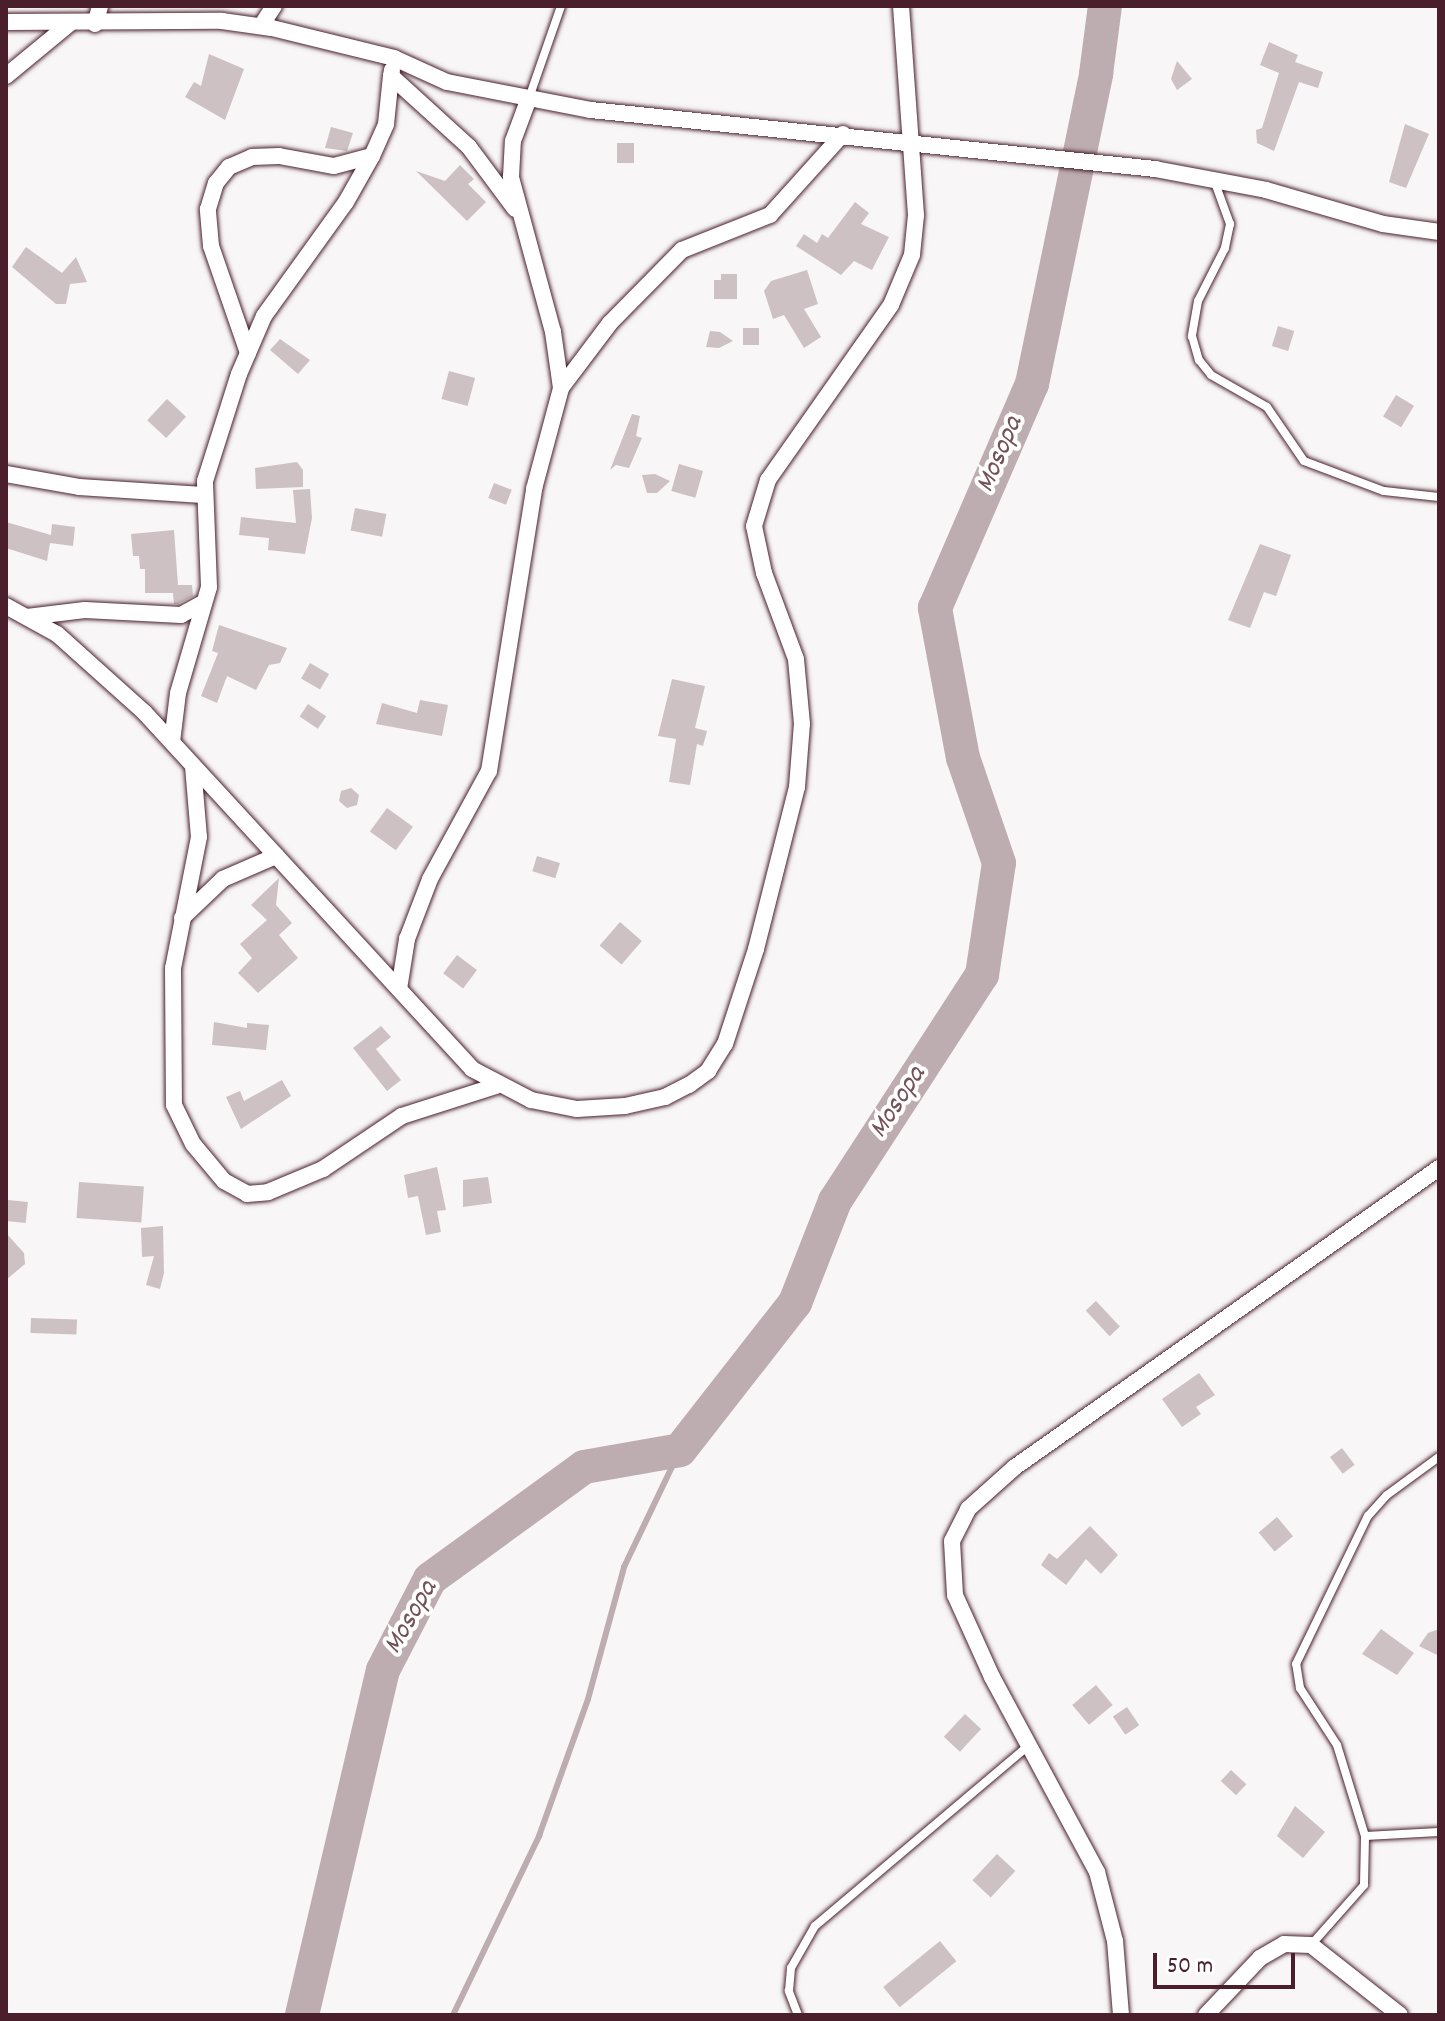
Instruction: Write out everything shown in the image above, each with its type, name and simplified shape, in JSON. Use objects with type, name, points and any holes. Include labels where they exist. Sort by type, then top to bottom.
[{"type":"street","points":[[95,24],[100,6]]},
{"type":"street","points":[[261,26],[274,6]]},
{"type":"street","points":[[6,606],[57,634],[172,742],[472,1069],[496,1086],[577,1109],[625,1106],[665,1097],[689,1085],[708,1071],[725,1044],[756,949],[797,787],[802,724],[796,659],[764,573],[754,526],[768,480],[865,344],[902,281],[916,215],[907,141],[901,6]]},
{"type":"street","points":[[6,22],[95,24],[170,20],[261,26],[394,58],[447,82],[591,110],[1155,169],[1214,180],[1383,224],[1439,232]]},
{"type":"street","points":[[6,76],[69,24]]},
{"type":"street","points":[[172,742],[174,711],[204,602],[209,569],[203,495],[248,353],[264,316],[346,202],[372,156],[386,124],[394,58]]},
{"type":"street","points":[[391,76],[469,147],[518,214]]},
{"type":"street","points":[[529,98],[513,141],[518,214],[553,332],[561,388]]},
{"type":"street","points":[[399,989],[407,939],[430,879],[489,771],[534,489],[561,388],[610,323],[682,250],[770,215],[843,134]]},
{"type":"street","points":[[248,353],[211,246],[208,209],[216,183],[229,167],[252,157],[279,156],[334,166],[372,156]]},
{"type":"street","points":[[6,474],[79,487],[203,495]]},
{"type":"street","points":[[27,617],[85,610],[181,615],[204,602]]},
{"type":"street","points":[[193,766],[199,837],[173,968],[174,1105],[193,1144],[224,1181],[247,1194],[268,1192],[323,1169],[425,1105],[496,1086]]},
{"type":"street","points":[[181,919],[223,879],[276,856]]},
{"type":"street","points":[[1121,2015],[1115,1941],[1097,1872],[1028,1746],[955,1595],[952,1541],[968,1509],[1077,1420],[1439,1168]]},
{"type":"street","points":[[1206,2015],[1260,1958],[1284,1944],[1311,1945],[1400,2015]]},
{"type":"lane","points":[[529,98],[561,6]]},
{"type":"lane","points":[[1214,180],[1230,224],[1225,248],[1198,301],[1192,336],[1199,360],[1211,375],[1267,407],[1304,461],[1384,491],[1439,497]]},
{"type":"lane","points":[[1311,1945],[1364,1885],[1365,1836],[1337,1745],[1300,1688],[1296,1664],[1368,1516],[1387,1495],[1439,1457]]},
{"type":"lane","points":[[798,2015],[789,1991],[791,1968],[815,1926],[1028,1746]]},
{"type":"lane","points":[[1365,1836],[1439,1832]]},
{"type":"building","points":[[1269,42],[1298,55],[1295,62],[1323,72],[1318,88],[1299,82],[1274,151],[1257,143],[1256,130],[1262,128],[1279,73],[1260,65]]},
{"type":"building","points":[[209,54],[244,69],[225,120],[185,97],[194,82],[201,86]]},
{"type":"building","points":[[1177,61],[1192,79],[1177,90],[1171,79]]},
{"type":"building","points":[[1405,124],[1429,134],[1406,188],[1389,182]]},
{"type":"building","points":[[331,127],[353,133],[347,151],[325,148]]},
{"type":"building","points":[[617,143],[634,143],[634,163],[617,163]]},
{"type":"building","points":[[460,165],[474,179],[468,184],[486,202],[467,221],[416,171],[445,181]]},
{"type":"building","points":[[855,202],[869,213],[861,224],[889,237],[872,270],[854,261],[841,275],[796,246],[804,234],[817,243],[822,234],[828,238]]},
{"type":"building","points":[[26,247],[62,273],[76,257],[87,282],[70,284],[66,304],[56,304],[12,267]]},
{"type":"building","points":[[807,270],[818,304],[804,309],[821,337],[804,348],[784,315],[773,319],[764,291],[771,281]]},
{"type":"building","points":[[721,274],[737,274],[737,299],[714,299],[714,280],[721,280]]},
{"type":"building","points":[[1278,326],[1294,331],[1288,351],[1272,346]]},
{"type":"building","points":[[743,328],[759,328],[759,345],[743,345]]},
{"type":"building","points":[[710,331],[720,332],[733,341],[719,348],[706,347]]},
{"type":"building","points":[[280,339],[310,360],[298,374],[270,350]]},
{"type":"building","points":[[449,371],[475,378],[468,406],[441,399]]},
{"type":"building","points":[[1396,395],[1414,406],[1401,427],[1383,416]]},
{"type":"building","points":[[167,399],[186,417],[166,438],[147,420]]},
{"type":"building","points":[[632,414],[640,416],[636,436],[642,438],[629,468],[616,465],[610,470]]},
{"type":"building","points":[[297,462],[303,470],[303,487],[256,489],[255,468]]},
{"type":"building","points":[[679,464],[703,471],[695,498],[671,491]]},
{"type":"building","points":[[655,474],[670,481],[657,493],[647,493],[642,475]]},
{"type":"building","points":[[494,483],[512,490],[506,505],[488,498]]},
{"type":"building","points":[[310,489],[312,518],[305,554],[268,550],[269,538],[239,535],[241,517],[296,523],[293,490]]},
{"type":"building","points":[[355,508],[386,514],[382,537],[351,531]]},
{"type":"building","points":[[6,522],[51,535],[52,524],[75,527],[73,546],[50,543],[47,561],[6,548]]},
{"type":"building","points":[[174,530],[178,585],[192,585],[193,596],[178,604],[174,604],[173,593],[145,593],[145,569],[140,569],[139,556],[133,556],[131,534]]},
{"type":"building","points":[[1260,544],[1291,555],[1276,596],[1264,592],[1250,628],[1228,620]]},
{"type":"building","points":[[219,625],[287,648],[280,663],[269,665],[256,690],[227,676],[217,703],[201,696],[218,653],[212,651]]},
{"type":"building","points":[[310,663],[329,674],[320,690],[301,679]]},
{"type":"building","points":[[672,679],[705,686],[695,728],[707,731],[703,746],[697,744],[690,785],[669,782],[676,739],[658,736]]},
{"type":"building","points":[[420,700],[448,705],[442,736],[376,724],[382,703],[417,713]]},
{"type":"building","points":[[308,704],[326,716],[318,729],[300,716]]},
{"type":"building","points":[[351,788],[359,795],[357,805],[347,808],[339,801],[341,791]]},
{"type":"building","points":[[387,808],[413,827],[396,850],[370,831]]},
{"type":"building","points":[[537,856],[560,863],[555,878],[532,871]]},
{"type":"building","points":[[279,878],[276,905],[292,923],[279,935],[298,958],[258,993],[238,973],[252,958],[240,944],[267,920],[251,905]]},
{"type":"building","points":[[620,922],[642,941],[622,964],[600,945]]},
{"type":"building","points":[[457,955],[477,970],[463,988],[443,973]]},
{"type":"building","points":[[214,1022],[247,1028],[247,1023],[269,1025],[266,1050],[212,1045]]},
{"type":"building","points":[[381,1026],[391,1037],[376,1049],[401,1080],[387,1091],[353,1048]]},
{"type":"building","points":[[282,1080],[291,1096],[241,1129],[226,1097],[240,1091],[244,1101]]},
{"type":"building","points":[[437,1167],[446,1210],[437,1211],[441,1232],[426,1235],[418,1196],[408,1198],[404,1175]]},
{"type":"building","points":[[488,1177],[492,1203],[463,1207],[463,1180]]},
{"type":"building","points":[[79,1182],[144,1187],[141,1222],[76,1218]]},
{"type":"building","points":[[8,1200],[28,1202],[26,1223],[6,1221]]},
{"type":"building","points":[[163,1226],[164,1273],[160,1289],[146,1285],[154,1256],[142,1257],[141,1228]]},
{"type":"building","points":[[6,1233],[24,1253],[25,1264],[6,1280]]},
{"type":"building","points":[[1096,1301],[1120,1327],[1110,1336],[1086,1311]]},
{"type":"building","points":[[31,1318],[77,1320],[76,1335],[30,1333]]},
{"type":"building","points":[[1199,1373],[1215,1395],[1196,1407],[1201,1414],[1182,1427],[1162,1399]]},
{"type":"building","points":[[1342,1448],[1355,1465],[1343,1474],[1330,1457]]},
{"type":"building","points":[[1277,1517],[1293,1536],[1275,1552],[1259,1532]]},
{"type":"building","points":[[1090,1526],[1118,1555],[1101,1574],[1086,1559],[1066,1585],[1041,1565],[1049,1553],[1057,1559]]},
{"type":"building","points":[[1381,1629],[1414,1653],[1397,1675],[1362,1654]]},
{"type":"building","points":[[1439,1629],[1439,1656],[1419,1646],[1428,1633]]},
{"type":"building","points":[[1096,1685],[1113,1705],[1089,1725],[1072,1705]]},
{"type":"building","points":[[1127,1707],[1139,1725],[1125,1735],[1113,1717]]},
{"type":"building","points":[[965,1714],[981,1729],[960,1752],[944,1737]]},
{"type":"building","points":[[1231,1770],[1246,1784],[1236,1795],[1221,1781]]},
{"type":"building","points":[[1295,1806],[1325,1832],[1303,1858],[1277,1836]]},
{"type":"building","points":[[997,1854],[1015,1871],[991,1897],[972,1880]]},
{"type":"building","points":[[940,1941],[956,1961],[900,2007],[883,1987]]},
{"type":"waterway","name":"Mosopa","points":[[302,2015],[383,1670],[430,1579],[584,1467],[680,1450],[795,1303],[835,1201],[982,975],[999,863],[963,758],[935,608],[1032,384],[1096,74],[1105,6]]},
{"type":"waterway","points":[[453,2015],[539,1836],[588,1699],[624,1567],[680,1450]]}]
